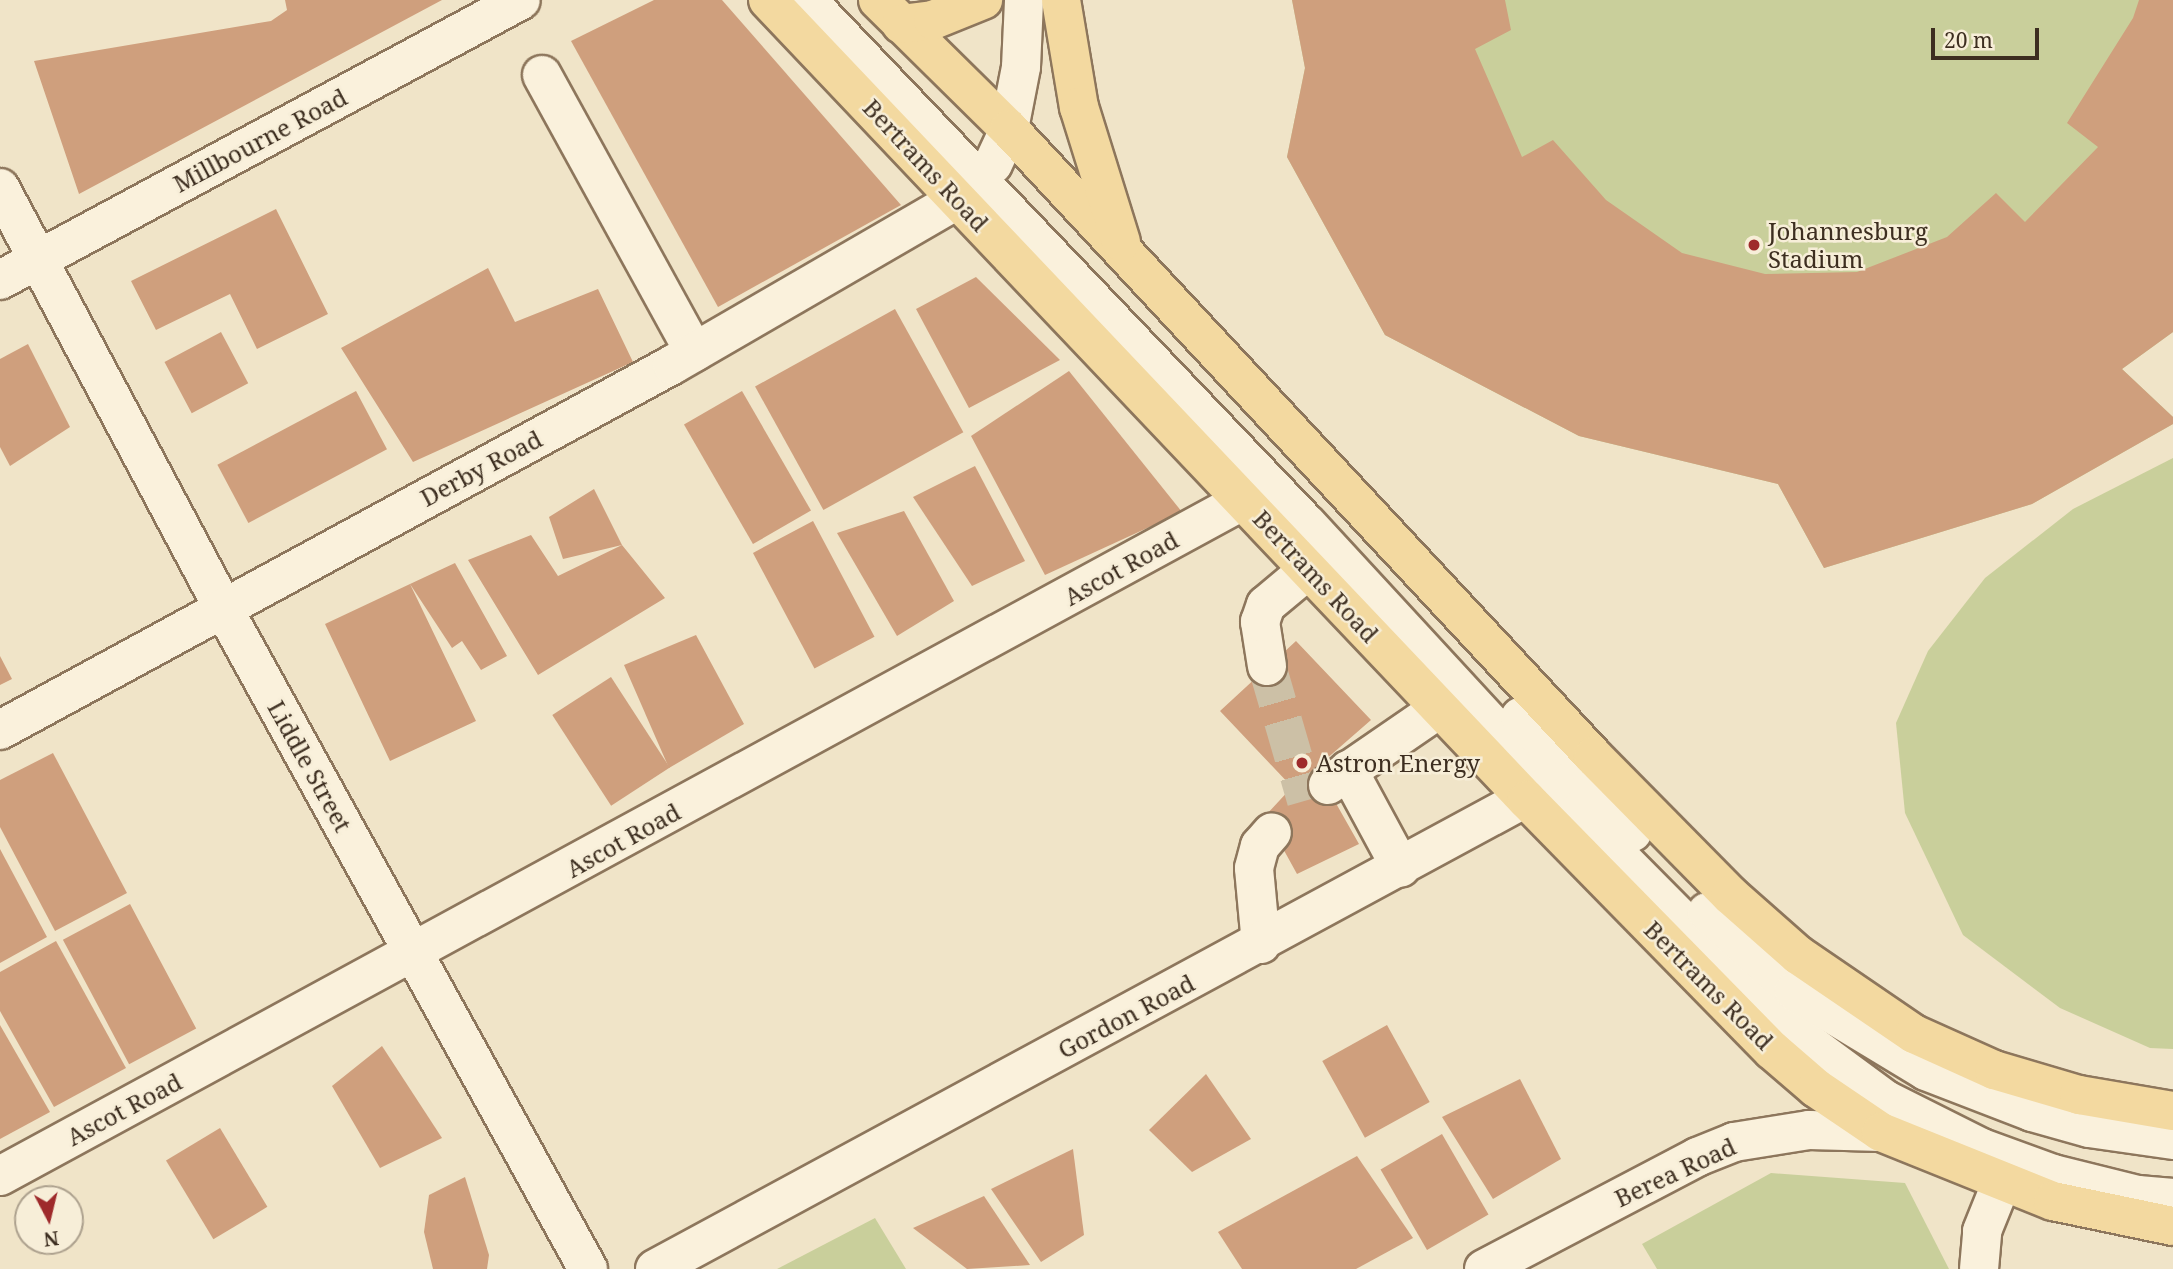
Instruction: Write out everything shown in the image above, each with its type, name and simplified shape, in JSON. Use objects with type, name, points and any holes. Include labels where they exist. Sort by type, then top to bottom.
[{"type":"main road","name":"Bertrams Road","points":[[768,0],[976,181],[1244,500],[1440,708],[1561,778],[1730,895],[1798,955],[1914,1034],[1994,1070],[2079,1095],[2173,1111]]},
{"type":"main road","points":[[890,12],[933,20],[983,0]]},
{"type":"main road","points":[[1061,0],[1082,118],[1128,261]]},
{"type":"main road","name":"Bertrams Road","points":[[890,12],[1009,129],[1128,261],[1561,778],[1772,1050],[1816,1088],[1881,1132],[2001,1184],[2128,1220],[2173,1226]]},
{"type":"street","name":"Millbourne Road","points":[[0,280],[521,0]]},
{"type":"street","points":[[807,0],[976,181],[1561,778],[1753,956],[1849,1028],[1926,1071],[2032,1112],[2089,1128],[2173,1140]]},
{"type":"street","points":[[839,0],[976,181]]},
{"type":"street","points":[[976,181],[1009,129],[1021,67],[1024,0]]},
{"type":"street","points":[[542,75],[694,352]]},
{"type":"street","name":"Derby Road","points":[[0,730],[694,352],[976,181]]},
{"type":"street","name":"Liddle Street","points":[[0,188],[223,608],[589,1269]]},
{"type":"street","name":"Ascot Road","points":[[0,1176],[414,954],[1244,500]]},
{"type":"street","points":[[1267,666],[1261,622],[1266,605],[1309,569]]},
{"type":"street","points":[[1401,869],[1338,778],[1440,708]]},
{"type":"street","points":[[1561,778],[1744,987],[1833,1064],[1886,1100],[1983,1148],[2053,1174],[2138,1195],[2173,1198]]},
{"type":"street","name":"Gordon Road","points":[[655,1269],[1401,869],[1561,778]]},
{"type":"street","points":[[1261,944],[1254,868],[1260,846],[1272,832]]},
{"type":"street","name":"Berea Road","points":[[1484,1269],[1697,1157],[1734,1142],[1809,1130],[1881,1132]]},
{"type":"street","points":[[1979,1269],[1982,1231],[2001,1184]]},
{"type":"green space","name":"Johannesburg Stadium","points":[[1292,0],[2173,0],[2173,332],[2122,369],[2173,417],[2173,424],[2032,504],[1824,568],[1778,484],[1579,436],[1385,335],[1287,157],[1305,68]]},
{"type":"green space","points":[[2173,458],[2173,1049],[2150,1048],[2060,1008],[1963,935],[1905,813],[1896,723],[1928,651],[1985,578],[2073,509]]},
{"type":"green space","points":[[1771,1173],[1905,1183],[1949,1269],[1657,1269],[1642,1244]]},
{"type":"green space","points":[[875,1218],[906,1269],[777,1269]]},
{"type":"building","points":[[285,0],[442,0],[79,194],[34,61],[271,21],[287,10]]},
{"type":"building","points":[[654,0],[722,0],[901,205],[718,307],[571,41]]},
{"type":"building","name":"Johannesburg Stadium","points":[[1292,0],[1505,0],[1511,30],[1475,49],[1522,157],[1553,140],[1606,200],[1682,253],[1765,274],[1857,272],[1947,237],[1996,193],[2025,222],[2098,147],[2067,123],[2133,18],[2139,0],[2173,0],[2173,332],[2122,369],[2173,417],[2173,424],[2032,504],[1824,568],[1778,484],[1579,436],[1385,335],[1287,157],[1305,68]]},
{"type":"building","points":[[276,209],[328,314],[257,349],[230,294],[156,330],[131,281]]},
{"type":"building","points":[[488,268],[515,322],[598,289],[633,362],[413,462],[341,348]]},
{"type":"building","points":[[976,277],[1060,360],[969,408],[916,309]]},
{"type":"building","points":[[895,309],[963,432],[823,510],[755,387]]},
{"type":"building","points":[[221,332],[248,383],[192,413],[164,362]]},
{"type":"building","points":[[28,344],[70,427],[10,466],[0,447],[0,359]]},
{"type":"building","points":[[1069,371],[1182,512],[1045,575],[971,436]]},
{"type":"building","points":[[356,391],[387,449],[248,523],[217,465]]},
{"type":"building","points":[[742,391],[811,511],[753,544],[684,425]]},
{"type":"building","points":[[975,466],[1025,561],[972,586],[913,497]]},
{"type":"building","points":[[594,489],[622,545],[563,559],[549,517]]},
{"type":"building","points":[[904,511],[954,601],[897,636],[837,533]]},
{"type":"building","points":[[813,521],[875,637],[814,669],[753,553]]},
{"type":"building","points":[[531,535],[558,576],[622,545],[665,598],[538,675],[468,560]]},
{"type":"building","points":[[455,563],[507,656],[481,670],[462,641],[452,648],[410,584]]},
{"type":"building","points":[[410,584],[476,721],[390,761],[325,624]]},
{"type":"building","points":[[696,635],[744,724],[669,768],[624,665]]},
{"type":"building","points":[[1296,641],[1371,720],[1316,768],[1359,844],[1297,874],[1265,816],[1292,787],[1220,711]]},
{"type":"building","points":[[0,656],[12,679],[0,685]]},
{"type":"building","points":[[611,677],[670,768],[611,806],[552,715]]},
{"type":"building","points":[[53,753],[127,893],[55,931],[0,827],[0,780]]},
{"type":"building","points":[[0,849],[47,937],[0,963]]},
{"type":"building","points":[[130,904],[196,1028],[129,1064],[63,940]]},
{"type":"building","points":[[56,941],[126,1068],[54,1107],[0,1011],[0,972]]},
{"type":"building","points":[[0,1025],[50,1112],[0,1139]]},
{"type":"building","points":[[1387,1025],[1430,1102],[1365,1138],[1322,1061]]},
{"type":"building","points":[[382,1046],[442,1138],[380,1168],[332,1086]]},
{"type":"building","points":[[1206,1074],[1251,1139],[1192,1172],[1149,1130]]},
{"type":"building","points":[[1520,1079],[1561,1159],[1493,1199],[1442,1117]]},
{"type":"building","points":[[220,1128],[267,1207],[213,1239],[166,1160]]},
{"type":"building","points":[[1442,1134],[1488,1215],[1427,1250],[1381,1170]]},
{"type":"building","points":[[1073,1149],[1084,1235],[1041,1262],[991,1189]]},
{"type":"building","points":[[1357,1156],[1413,1238],[1356,1269],[1242,1269],[1218,1232]]},
{"type":"building","points":[[465,1177],[489,1255],[487,1269],[433,1269],[424,1232],[429,1195]]},
{"type":"building","points":[[984,1196],[1030,1265],[967,1269],[913,1228]]},
{"type":"tunnel","points":[[1267,666],[1306,800]]},
{"type":"place","name":"Johannesburg Stadium","points":[[1754,245]]},
{"type":"place","name":"Astron Energy","points":[[1302,763]]}]
